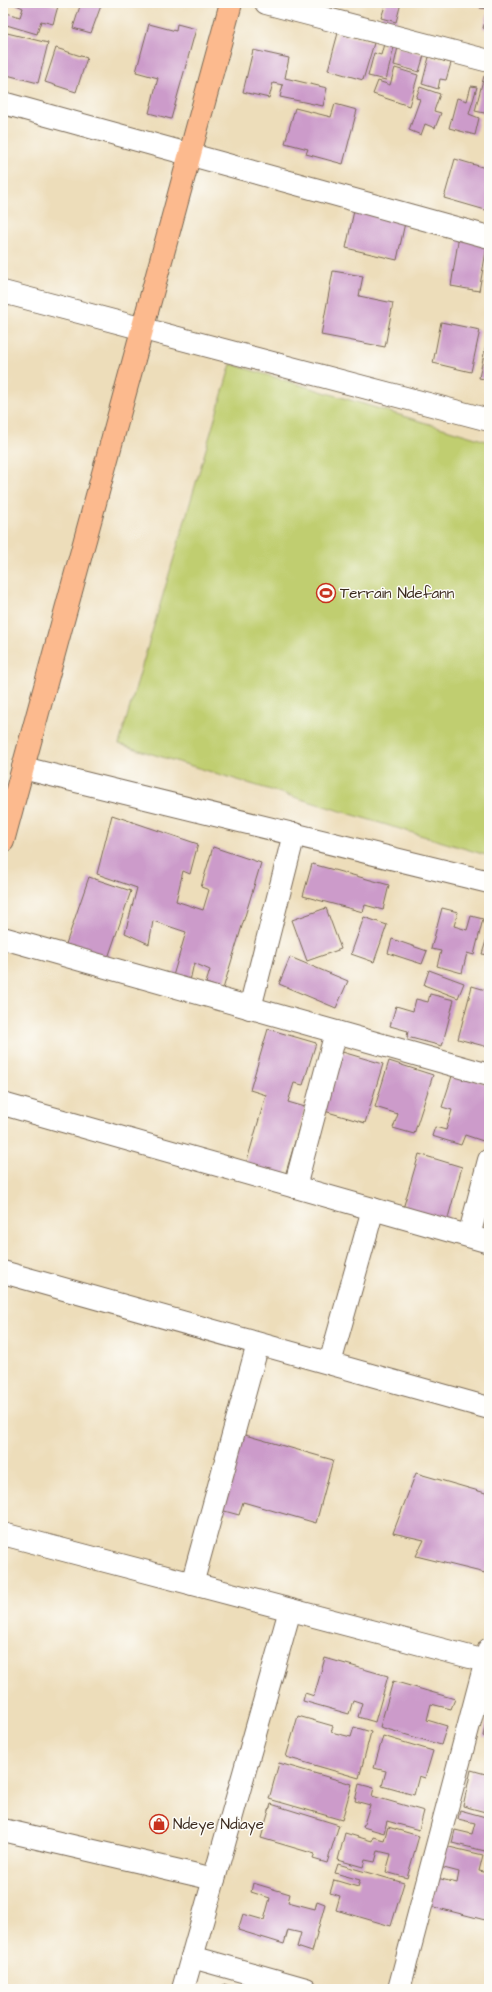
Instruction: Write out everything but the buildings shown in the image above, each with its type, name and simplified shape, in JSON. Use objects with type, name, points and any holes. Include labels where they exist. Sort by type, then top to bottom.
[{"type":"main road","points":[[3,841],[9,799],[23,768],[231,3]]},
{"type":"street","points":[[266,3],[489,61]]},
{"type":"street","points":[[3,103],[489,237]]},
{"type":"street","points":[[3,292],[489,420]]},
{"type":"street","points":[[23,768],[489,882]]},
{"type":"street","points":[[250,1008],[294,834]]},
{"type":"street","points":[[3,938],[489,1075]]},
{"type":"street","points":[[295,1186],[336,1032]]},
{"type":"street","points":[[3,1104],[479,1239],[489,1160]]},
{"type":"street","points":[[330,1363],[373,1208]]},
{"type":"street","points":[[3,1272],[489,1408]]},
{"type":"street","points":[[192,1584],[258,1344]]},
{"type":"street","points":[[3,1534],[290,1610],[488,1657],[399,1989]]},
{"type":"street","points":[[183,1989],[290,1610]]},
{"type":"street","points":[[3,1830],[214,1879]]},
{"type":"street","points":[[192,1957],[306,1989]]},
{"type":"green space","name":"Terrain Ndefann","points":[[231,364],[489,442],[489,856],[119,744]]},
{"type":"place","name":"Terrain Ndefann","points":[[326,593]]},
{"type":"place","name":"Ndeye Ndiaye","points":[[159,1824]]}]
